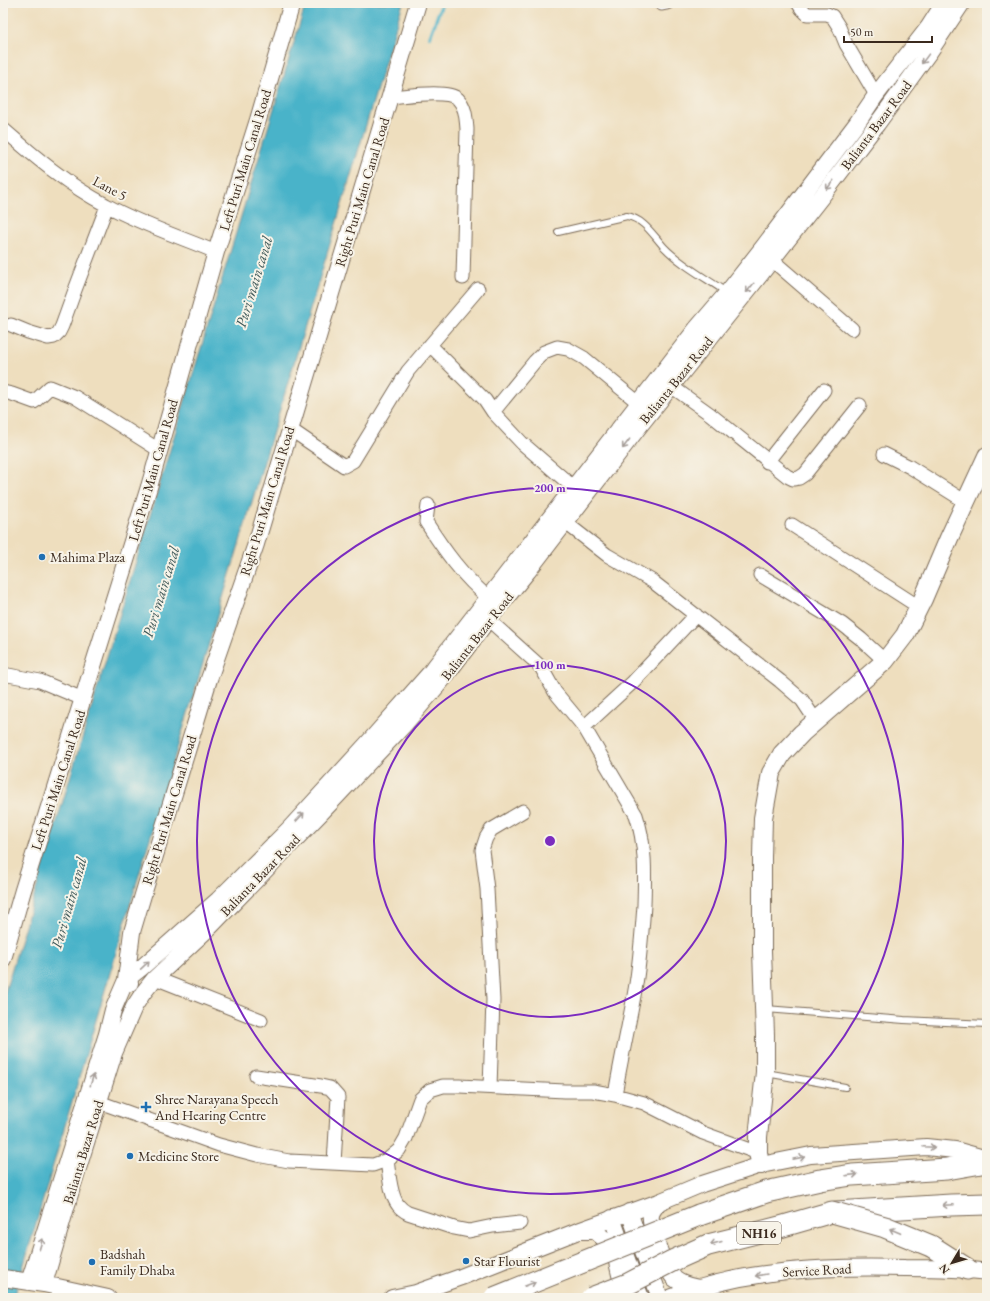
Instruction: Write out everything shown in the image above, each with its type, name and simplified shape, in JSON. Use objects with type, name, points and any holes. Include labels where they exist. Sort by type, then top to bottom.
[{"type":"highway","name":"NH16","points":[[494,1298],[671,1226],[766,1192],[820,1180],[852,1175],[948,1169],[987,1162]]},
{"type":"highway","name":"NH16","points":[[591,1298],[628,1284],[672,1261],[708,1245],[832,1212],[987,1204]]},
{"type":"highway","points":[[832,1212],[885,1227],[931,1246],[977,1271]]},
{"type":"main road","points":[[759,1159],[762,1094],[765,1072],[765,1009],[762,951],[763,818],[766,791],[771,773],[782,754],[816,721],[885,662],[905,635],[987,456]]},
{"type":"street","name":"Left Puri Main Canal Road","points":[[3,959],[159,450],[216,252],[258,120],[292,3]]},
{"type":"street","name":"Right Puri Main Canal Road","points":[[126,980],[132,932],[143,895],[208,679],[256,544],[418,3]]},
{"type":"street","points":[[798,3],[807,14],[827,14],[832,16],[839,27],[846,44],[876,94]]},
{"type":"street","name":"Balianta Bazar Road","points":[[32,1282],[105,1042],[113,1010],[126,980],[218,900],[290,828],[430,673],[573,487],[640,404],[697,328],[727,293],[843,142],[876,94],[928,28],[944,3]]},
{"type":"street","name":"Balianta Bazar Road","points":[[32,1282],[52,1254],[114,1053],[134,1007],[143,993],[155,978],[251,885],[403,726],[443,679],[882,118],[962,3]]},
{"type":"street","points":[[390,97],[438,94],[448,95],[458,98],[463,105],[467,129],[463,278]]},
{"type":"street","name":"Lane 5","points":[[3,129],[52,170],[107,206],[216,252]]},
{"type":"street","points":[[11,325],[48,338],[54,337],[59,332],[107,206]]},
{"type":"street","points":[[772,260],[852,329]]},
{"type":"street","points":[[290,430],[344,466],[353,461],[402,378],[478,289]]},
{"type":"street","points":[[430,345],[485,400],[493,412],[522,444],[573,487]]},
{"type":"street","points":[[493,412],[535,361],[544,352],[557,347],[568,349],[584,358],[640,404]]},
{"type":"street","points":[[671,386],[710,414],[768,462],[793,479],[799,478],[805,474],[860,405]]},
{"type":"street","points":[[3,392],[34,402],[50,387],[75,397],[159,450]]},
{"type":"street","points":[[768,462],[824,390]]},
{"type":"street","points":[[884,454],[910,467],[966,502]]},
{"type":"street","points":[[428,506],[426,522],[440,544],[478,589],[489,598]]},
{"type":"street","points":[[566,523],[607,556],[652,581],[786,686],[802,700],[816,721]]},
{"type":"street","points":[[792,525],[919,607]]},
{"type":"street","points":[[760,575],[842,624],[861,639],[885,662]]},
{"type":"street","points":[[584,727],[633,682],[696,615]]},
{"type":"street","points":[[489,620],[541,667],[555,692],[584,727],[636,814],[641,830],[645,857],[645,880],[639,962],[633,1003],[615,1095]]},
{"type":"street","points":[[3,674],[40,680],[83,699]]},
{"type":"street","points":[[490,1087],[494,1000],[487,889],[482,850],[486,838],[491,830],[523,811]]},
{"type":"street","points":[[155,978],[261,1020]]},
{"type":"street","points":[[126,980],[143,993]]},
{"type":"street","points":[[256,1076],[321,1086],[330,1088],[335,1093],[338,1097],[338,1107],[334,1164]]},
{"type":"street","points":[[99,1102],[219,1145],[288,1161],[373,1165],[387,1160],[399,1150],[406,1138],[420,1099],[430,1090],[444,1086],[593,1091],[615,1095],[644,1104],[759,1159]]},
{"type":"street","points":[[392,1298],[416,1292],[461,1277],[612,1218],[659,1202],[759,1159],[926,1147],[955,1150],[987,1159]]},
{"type":"street","points":[[387,1160],[393,1195],[397,1205],[408,1213],[454,1228],[469,1231],[493,1226],[520,1224]]},
{"type":"street","points":[[659,1202],[651,1213],[651,1225],[668,1268],[675,1278],[698,1291]]},
{"type":"street","points":[[629,1212],[660,1298]]},
{"type":"street","points":[[612,1218],[641,1298]]},
{"type":"street","points":[[578,1231],[595,1231],[609,1243],[617,1262],[621,1278],[622,1298]]},
{"type":"street","name":"Service Road","points":[[670,1298],[778,1272],[864,1267],[977,1271]]},
{"type":"street","points":[[3,1278],[32,1282],[108,1298]]},
{"type":"lane","points":[[558,232],[627,216],[635,218],[644,224],[677,259],[727,293]]},
{"type":"lane","points":[[765,1009],[904,1020],[987,1024]]},
{"type":"lane","points":[[765,1072],[845,1087]]},
{"type":"water","name":"Puri main canal","points":[[306,3],[403,3],[142,865],[14,1298],[3,1298],[3,998]]},
{"type":"waterway","points":[[430,37],[442,3]]},
{"type":"place","name":"Mahima Plaza","points":[[42,557]]},
{"type":"place","name":"Shree Narayana Speech And Hearing Centre","points":[[146,1107]]},
{"type":"place","name":"Medicine Store","points":[[130,1156]]},
{"type":"place","name":"Star Flourist","points":[[466,1261]]},
{"type":"place","name":"Badshah Family Dhaba","points":[[92,1262]]}]
